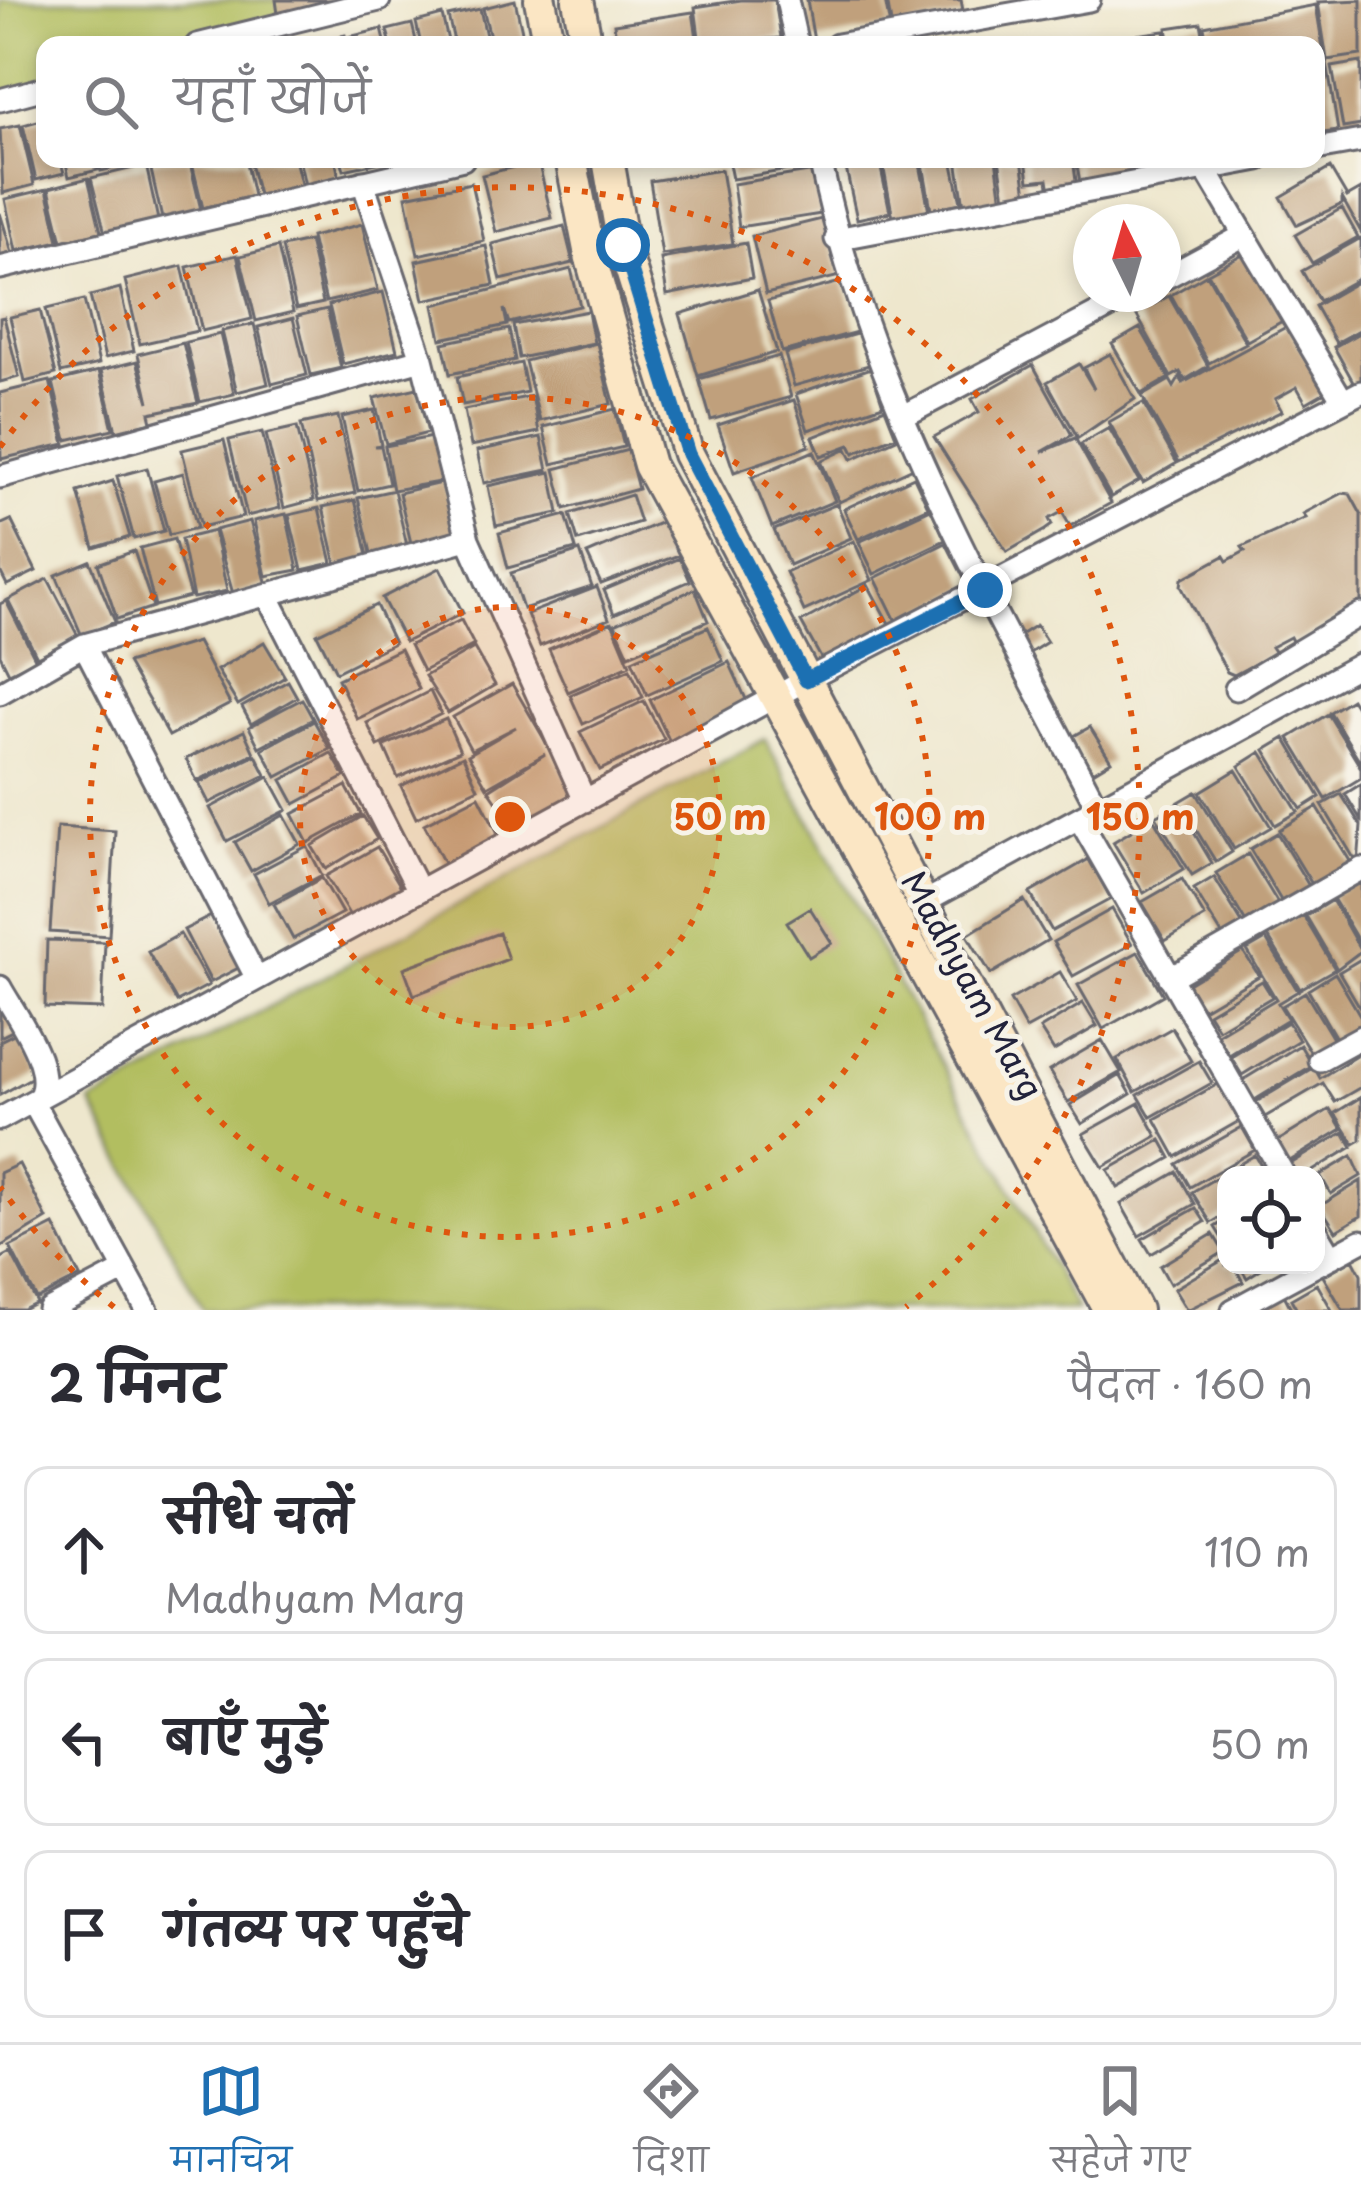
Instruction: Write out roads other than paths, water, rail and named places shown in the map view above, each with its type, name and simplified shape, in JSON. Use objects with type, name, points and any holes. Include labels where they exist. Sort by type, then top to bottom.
[{"type":"street","points":[[540,0],[547,36]]},
{"type":"street","points":[[578,0],[584,36]]},
{"type":"street","points":[[787,0],[795,36]]},
{"type":"street","points":[[872,36],[968,11],[1089,0]]},
{"type":"street","points":[[232,36],[364,2]]},
{"type":"street","points":[[0,100],[36,90]]},
{"type":"street","points":[[1325,147],[1361,141]]},
{"type":"street","points":[[0,268],[424,168]]},
{"type":"street","name":"Madhyam Marg","points":[[573,168],[590,255],[649,465],[1109,1310]]},
{"type":"street","name":"Madhyam Marg","points":[[610,168],[623,245],[688,454],[1136,1310]]},
{"type":"street","points":[[822,168],[836,239],[902,417],[1170,979],[1279,1166]]},
{"type":"street","points":[[836,239],[1210,168]]},
{"type":"street","points":[[0,1119],[806,680],[1352,397],[1241,237],[1205,169]]},
{"type":"street","points":[[363,182],[422,358],[468,539],[585,801]]},
{"type":"street","points":[[1181,269],[1241,237]]},
{"type":"street","points":[[902,417],[1100,312]]},
{"type":"street","points":[[0,477],[422,358]]},
{"type":"street","points":[[0,694],[84,645],[468,539]]},
{"type":"street","points":[[266,595],[419,891]]},
{"type":"street","points":[[1236,689],[1361,614]]},
{"type":"street","points":[[84,645],[257,980]]},
{"type":"street","points":[[923,903],[1361,664]]},
{"type":"street","points":[[1170,979],[1361,869]]},
{"type":"street","points":[[0,987],[45,1075],[42,1096],[34,1104],[147,1310]]},
{"type":"street","points":[[1319,1060],[1361,1037]]},
{"type":"street","points":[[1233,1310],[1361,1241]]},
{"type":"street","points":[[1325,1245],[1332,1257]]},
{"type":"street","points":[[49,1310],[125,1270]]}]
